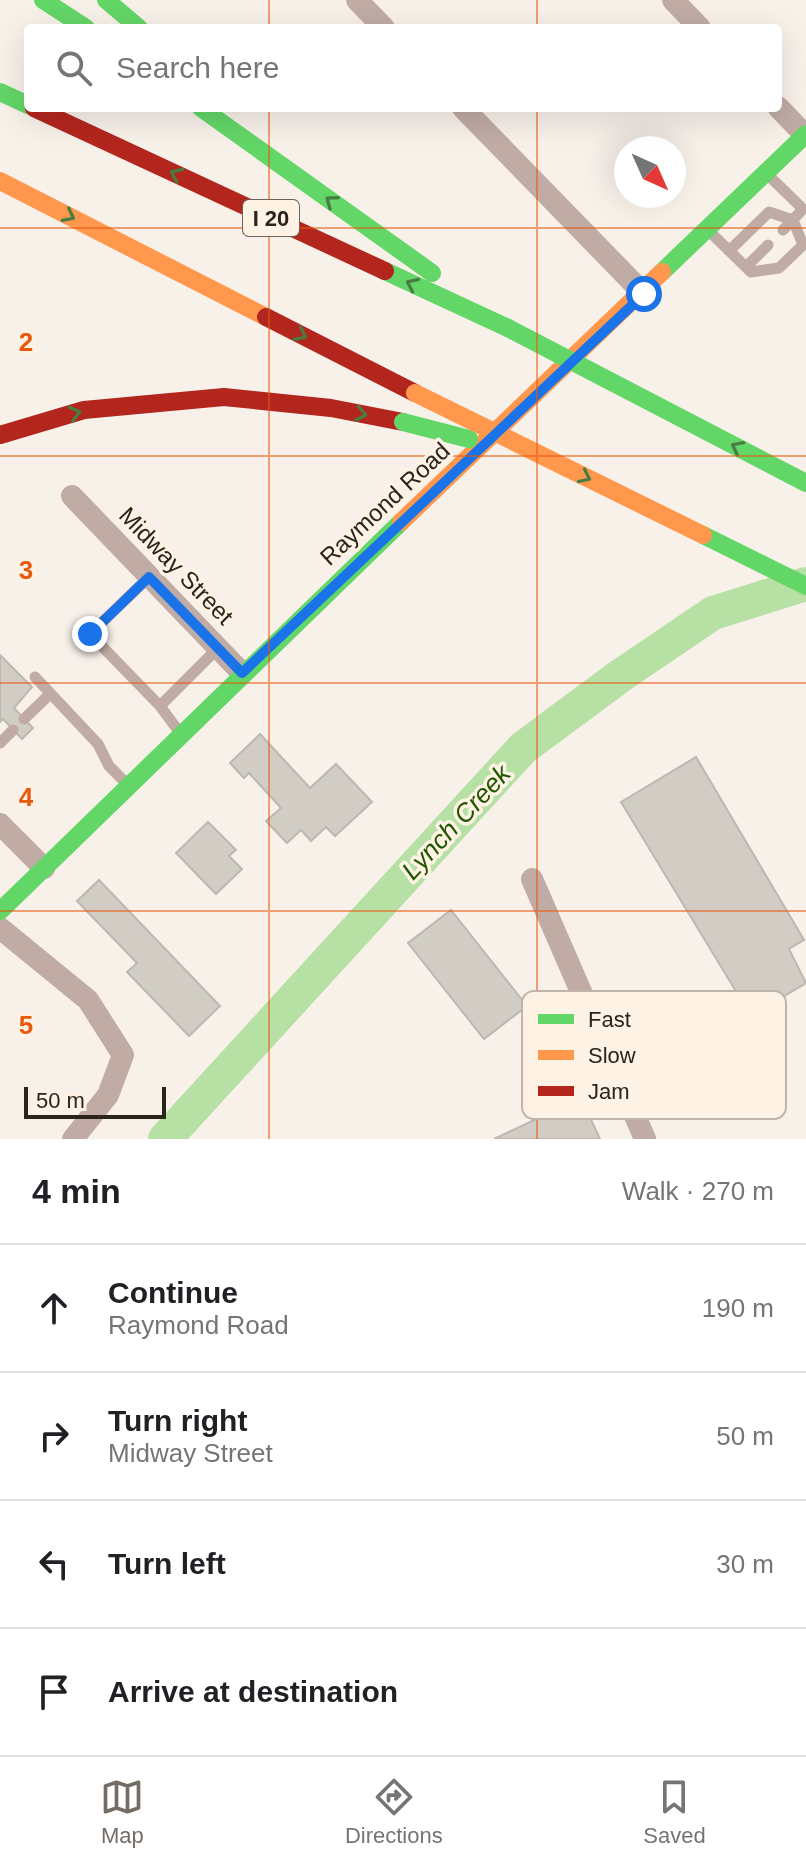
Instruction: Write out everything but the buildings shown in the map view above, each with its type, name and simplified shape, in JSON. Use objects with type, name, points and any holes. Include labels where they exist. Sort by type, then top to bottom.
[{"type":"main road","points":[[43,0],[80,24]]},
{"type":"main road","points":[[106,0],[134,24]]},
{"type":"main road","points":[[0,92],[24,103]]},
{"type":"main road","name":"I 20","points":[[43,112],[508,328],[806,483]]},
{"type":"main road","points":[[207,112],[508,328]]},
{"type":"main road","points":[[238,112],[295,175]]},
{"type":"main road","name":"Raymond Road","points":[[0,911],[242,673],[644,294],[806,135]]},
{"type":"main road","points":[[0,181],[415,393],[806,586]]},
{"type":"main road","points":[[0,435],[84,410],[224,397],[331,408],[403,422],[552,461]]},
{"type":"street","points":[[357,0],[380,24]]},
{"type":"street","points":[[673,0],[696,24]]},
{"type":"street","points":[[782,111],[806,135]]},
{"type":"street","points":[[467,112],[644,294]]},
{"type":"street","name":"Midway Street","points":[[72,496],[242,673]]},
{"type":"street","points":[[0,824],[44,868]]},
{"type":"street","points":[[532,879],[581,991]]},
{"type":"street","points":[[0,928],[88,1000],[123,1055],[108,1095],[73,1139]]},
{"type":"street","points":[[636,1119],[645,1139]]},
{"type":"lane","points":[[766,173],[805,211],[783,230]]},
{"type":"lane","points":[[709,230],[729,251],[751,272],[779,268],[803,245],[793,220],[769,212],[729,251]]},
{"type":"lane","points":[[746,267],[768,245]]},
{"type":"lane","points":[[149,577],[90,634],[160,706],[181,733]]},
{"type":"lane","points":[[160,706],[218,648]]},
{"type":"lane","points":[[35,677],[98,744],[109,766],[127,785]]},
{"type":"lane","points":[[24,719],[50,694]]},
{"type":"lane","points":[[0,743],[13,730]]},
{"type":"waterway","name":"Lynch Creek","points":[[165,1139],[523,748],[620,676],[713,613],[806,584]]},
{"type":"traffic: fast","points":[[43,0],[80,24]]},
{"type":"traffic: fast","points":[[106,0],[134,24]]},
{"type":"traffic: fast","points":[[0,92],[24,103]]},
{"type":"traffic: fast","points":[[207,112],[432,273]]},
{"type":"traffic: fast","points":[[662,272],[806,134]]},
{"type":"traffic: fast","points":[[385,271],[508,328]]},
{"type":"traffic: fast","points":[[508,328],[806,483]]},
{"type":"traffic: fast","points":[[403,422],[469,439]]},
{"type":"traffic: fast","points":[[0,911],[401,522]]},
{"type":"traffic: fast","points":[[703,535],[806,586]]},
{"type":"traffic: slow","points":[[0,181],[266,317]]},
{"type":"traffic: slow","points":[[401,522],[662,272]]},
{"type":"traffic: slow","points":[[415,393],[703,535]]},
{"type":"traffic: jam","points":[[43,112],[385,271]]},
{"type":"traffic: jam","points":[[266,317],[415,393]]},
{"type":"traffic: jam","points":[[0,435],[84,410],[224,397],[331,408],[403,422]]},
{"type":"route","points":[[90,634],[149,577],[242,673],[644,294]]}]
